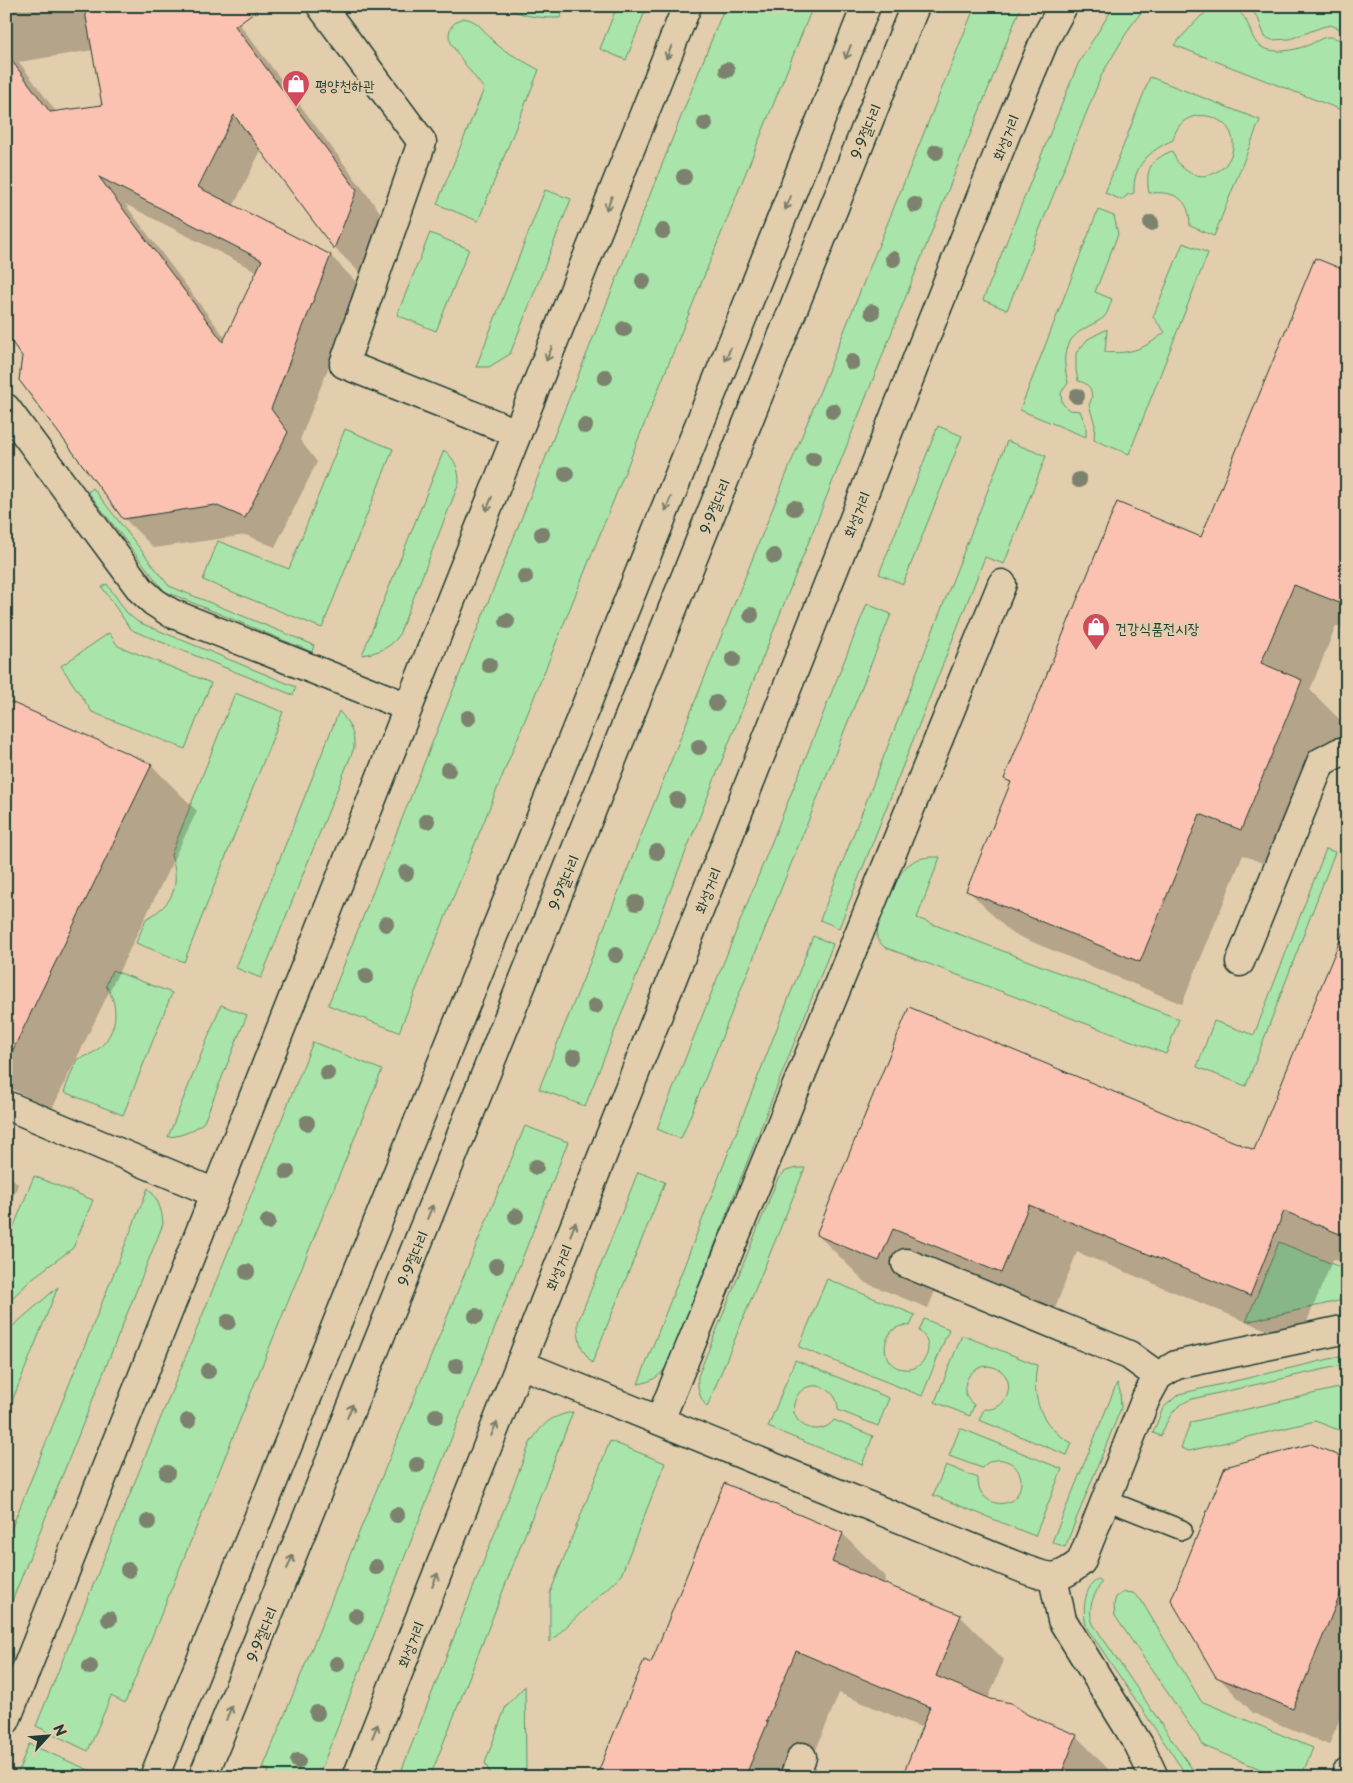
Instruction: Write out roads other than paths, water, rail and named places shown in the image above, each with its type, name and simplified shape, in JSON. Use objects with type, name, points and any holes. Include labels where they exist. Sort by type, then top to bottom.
[{"type":"main road","points":[[321,6],[422,142],[344,364],[517,433]]},
{"type":"main road","points":[[6,1720],[687,6]]},
{"type":"main road","points":[[154,1777],[732,345],[866,6]]},
{"type":"main road","name":"9·9절다리","points":[[207,1767],[915,6]]},
{"type":"main road","name":"화성거리","points":[[357,1777],[1009,126],[1045,39],[1063,6]]},
{"type":"main road","points":[[6,408],[141,590],[154,602],[171,613],[408,707]]},
{"type":"main road","points":[[660,1420],[1002,584]]},
{"type":"main road","points":[[1240,962],[1321,762],[1340,752],[1347,753]]},
{"type":"main road","points":[[6,1105],[215,1193]]},
{"type":"main road","points":[[906,1263],[1129,1355],[1158,1376]]},
{"type":"main road","points":[[520,1364],[1024,1569],[1053,1578],[1067,1573],[1080,1562],[1146,1398],[1158,1376],[1176,1365],[1347,1328]]},
{"type":"main road","points":[[1053,1578],[1062,1620],[1139,1745],[1154,1777]]},
{"type":"main road","points":[[1345,1777],[1347,1772]]},
{"type":"lane","points":[[1106,1500],[1182,1530]]},
{"type":"place","name":"평양천하관","points":[[296,108]]},
{"type":"place","name":"건강식품전시장","points":[[1096,651]]}]
